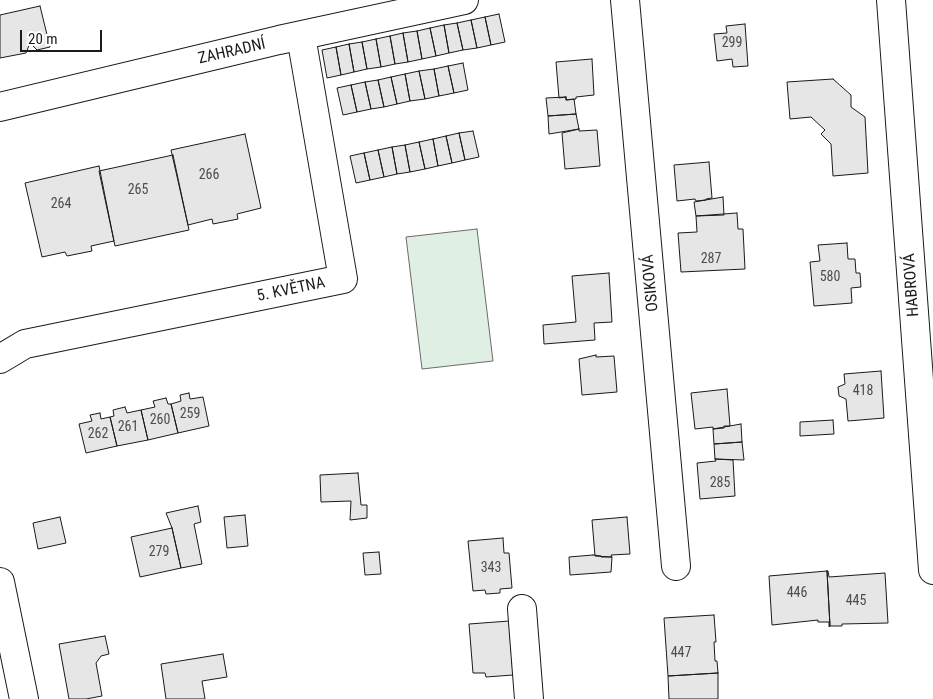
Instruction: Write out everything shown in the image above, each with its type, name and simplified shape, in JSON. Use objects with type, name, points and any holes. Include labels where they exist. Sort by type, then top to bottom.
[{"type":"street","name":"ZAHRADNÍ","points":[[0,107],[301,36],[464,0]]},
{"type":"street","name":"OSIKOVÁ","points":[[625,0],[676,566]]},
{"type":"street","name":"HABROVÁ","points":[[891,0],[930,488],[933,570]]},
{"type":"street","name":"5. KVĚTNA","points":[[0,359],[25,344],[342,279],[301,36]]},
{"type":"street","points":[[0,582],[24,699]]},
{"type":"street","points":[[522,609],[529,699]]},
{"type":"green space","points":[[477,229],[493,361],[422,369],[406,237]]},
{"type":"building","points":[[40,6],[50,47],[37,50],[30,43],[26,53],[0,58],[0,15]]},
{"type":"building","points":[[499,14],[505,42],[491,45],[485,17]]},
{"type":"building","points":[[485,17],[491,45],[477,48],[471,20]]},
{"type":"building","points":[[471,20],[477,48],[463,50],[457,23]]},
{"type":"building","points":[[457,23],[463,50],[449,53],[444,25]]},
{"type":"building","points":[[745,24],[748,66],[733,67],[732,59],[717,61],[714,34],[727,33],[726,26]]},
{"type":"building","points":[[444,25],[449,53],[436,56],[430,28]]},
{"type":"building","points":[[430,28],[436,56],[422,59],[417,31]]},
{"type":"building","points":[[417,31],[422,59],[408,62],[403,33]]},
{"type":"building","points":[[403,33],[408,62],[395,64],[390,36]]},
{"type":"building","points":[[390,36],[395,64],[381,67],[376,39]]},
{"type":"building","points":[[376,39],[381,67],[367,69],[362,42]]},
{"type":"building","points":[[362,42],[367,69],[354,72],[349,44]]},
{"type":"building","points":[[349,44],[354,72],[341,75],[336,47]]},
{"type":"building","points":[[336,47],[341,75],[327,78],[322,50]]},
{"type":"building","points":[[592,59],[594,95],[566,100],[566,97],[559,98],[556,62]]},
{"type":"building","points":[[463,63],[468,90],[454,93],[448,66]]},
{"type":"building","points":[[448,66],[454,93],[439,96],[434,69]]},
{"type":"building","points":[[434,69],[439,96],[425,99],[419,71]]},
{"type":"building","points":[[419,71],[425,99],[410,101],[405,74]]},
{"type":"building","points":[[405,74],[410,101],[397,104],[391,77]]},
{"type":"building","points":[[391,77],[397,104],[384,107],[378,80]]},
{"type":"building","points":[[833,79],[851,95],[851,107],[865,117],[868,173],[833,176],[831,144],[821,134],[825,130],[811,117],[790,119],[787,82]]},
{"type":"building","points":[[378,80],[384,107],[371,109],[365,82]]},
{"type":"building","points":[[365,82],[371,109],[357,112],[351,85]]},
{"type":"building","points":[[351,85],[357,112],[343,115],[337,88]]},
{"type":"building","points":[[566,97],[566,100],[574,99],[576,114],[548,116],[546,98]]},
{"type":"building","points":[[576,114],[579,129],[549,134],[548,116]]},
{"type":"building","points":[[579,129],[579,131],[597,130],[600,166],[565,169],[562,133]]},
{"type":"building","points":[[473,131],[479,157],[465,160],[459,133]]},
{"type":"building","points":[[459,133],[465,160],[452,163],[446,136]]},
{"type":"building","points":[[245,134],[261,208],[237,214],[238,219],[213,224],[212,219],[188,225],[171,150]]},
{"type":"building","points":[[446,136],[452,163],[438,166],[433,139]]},
{"type":"building","points":[[433,139],[438,166],[425,169],[419,142]]},
{"type":"building","points":[[419,142],[425,169],[410,172],[405,145]]},
{"type":"building","points":[[405,145],[410,172],[397,174],[392,147]]},
{"type":"building","points":[[392,147],[397,174],[384,177],[378,150]]},
{"type":"building","points":[[378,150],[384,177],[370,180],[364,153]]},
{"type":"building","points":[[364,153],[370,180],[356,183],[350,156]]},
{"type":"building","points":[[173,155],[189,230],[115,246],[99,171]]},
{"type":"building","points":[[709,162],[712,198],[696,201],[695,199],[677,201],[674,165]]},
{"type":"building","points":[[99,166],[114,241],[91,246],[92,251],[67,256],[65,252],[42,257],[25,183]]},
{"type":"building","points":[[723,197],[724,215],[696,216],[694,202]]},
{"type":"building","points":[[737,213],[738,229],[743,229],[745,269],[681,272],[678,233],[697,232],[696,216]]},
{"type":"building","points":[[847,243],[848,259],[855,259],[856,273],[860,273],[861,287],[851,288],[852,303],[814,306],[810,262],[820,261],[818,245]]},
{"type":"building","points":[[609,273],[612,322],[594,323],[595,340],[544,344],[543,325],[576,322],[572,276]]},
{"type":"building","points":[[596,355],[596,357],[614,356],[617,392],[582,395],[579,359]]},
{"type":"building","points":[[881,371],[884,418],[848,421],[846,399],[839,396],[838,387],[845,384],[844,374]]},
{"type":"building","points":[[727,389],[730,426],[713,429],[713,427],[695,429],[691,393]]},
{"type":"building","points":[[189,393],[190,399],[203,397],[209,426],[178,433],[171,404],[181,401],[180,395]]},
{"type":"building","points":[[166,398],[168,404],[171,404],[178,433],[148,440],[141,410],[155,407],[153,401]]},
{"type":"building","points":[[125,407],[127,413],[141,410],[148,440],[117,446],[110,417],[114,416],[113,410]]},
{"type":"building","points":[[100,413],[101,419],[110,417],[117,446],[86,453],[79,424],[92,421],[90,415]]},
{"type":"building","points":[[833,420],[834,434],[800,436],[800,422]]},
{"type":"building","points":[[741,424],[742,442],[714,444],[713,429]]},
{"type":"building","points":[[742,442],[744,460],[715,459],[714,444]]},
{"type":"building","points":[[715,459],[733,460],[735,496],[700,499],[697,463],[716,461]]},
{"type":"building","points":[[358,473],[361,505],[367,505],[367,518],[350,520],[351,501],[321,502],[320,475]]},
{"type":"building","points":[[198,506],[201,522],[194,524],[202,564],[181,568],[172,528],[166,513]]},
{"type":"building","points":[[245,515],[248,546],[227,548],[224,517]]},
{"type":"building","points":[[60,517],[66,543],[38,549],[33,523]]},
{"type":"building","points":[[627,517],[630,554],[611,555],[612,557],[595,556],[592,520]]},
{"type":"building","points":[[172,528],[181,568],[140,577],[131,537]]},
{"type":"building","points":[[503,538],[504,553],[509,553],[512,588],[500,589],[500,593],[486,594],[485,590],[473,591],[468,541]]},
{"type":"building","points":[[379,552],[381,574],[365,575],[363,553]]},
{"type":"building","points":[[593,555],[612,557],[611,572],[570,575],[569,557]]},
{"type":"building","points":[[827,571],[830,626],[829,627],[829,622],[818,622],[818,620],[772,625],[769,576]]},
{"type":"building","points":[[827,571],[829,577],[885,573],[888,623],[830,626]]},
{"type":"building","points":[[714,615],[715,661],[717,661],[718,673],[668,676],[664,618]]},
{"type":"building","points":[[509,621],[513,675],[486,677],[485,673],[473,673],[469,624]]},
{"type":"building","points":[[105,636],[109,654],[101,656],[96,663],[102,696],[86,699],[69,699],[59,644]]},
{"type":"building","points":[[223,654],[227,677],[202,681],[205,699],[166,699],[161,664]]},
{"type":"building","points":[[718,673],[718,699],[669,699],[668,676]]}]
